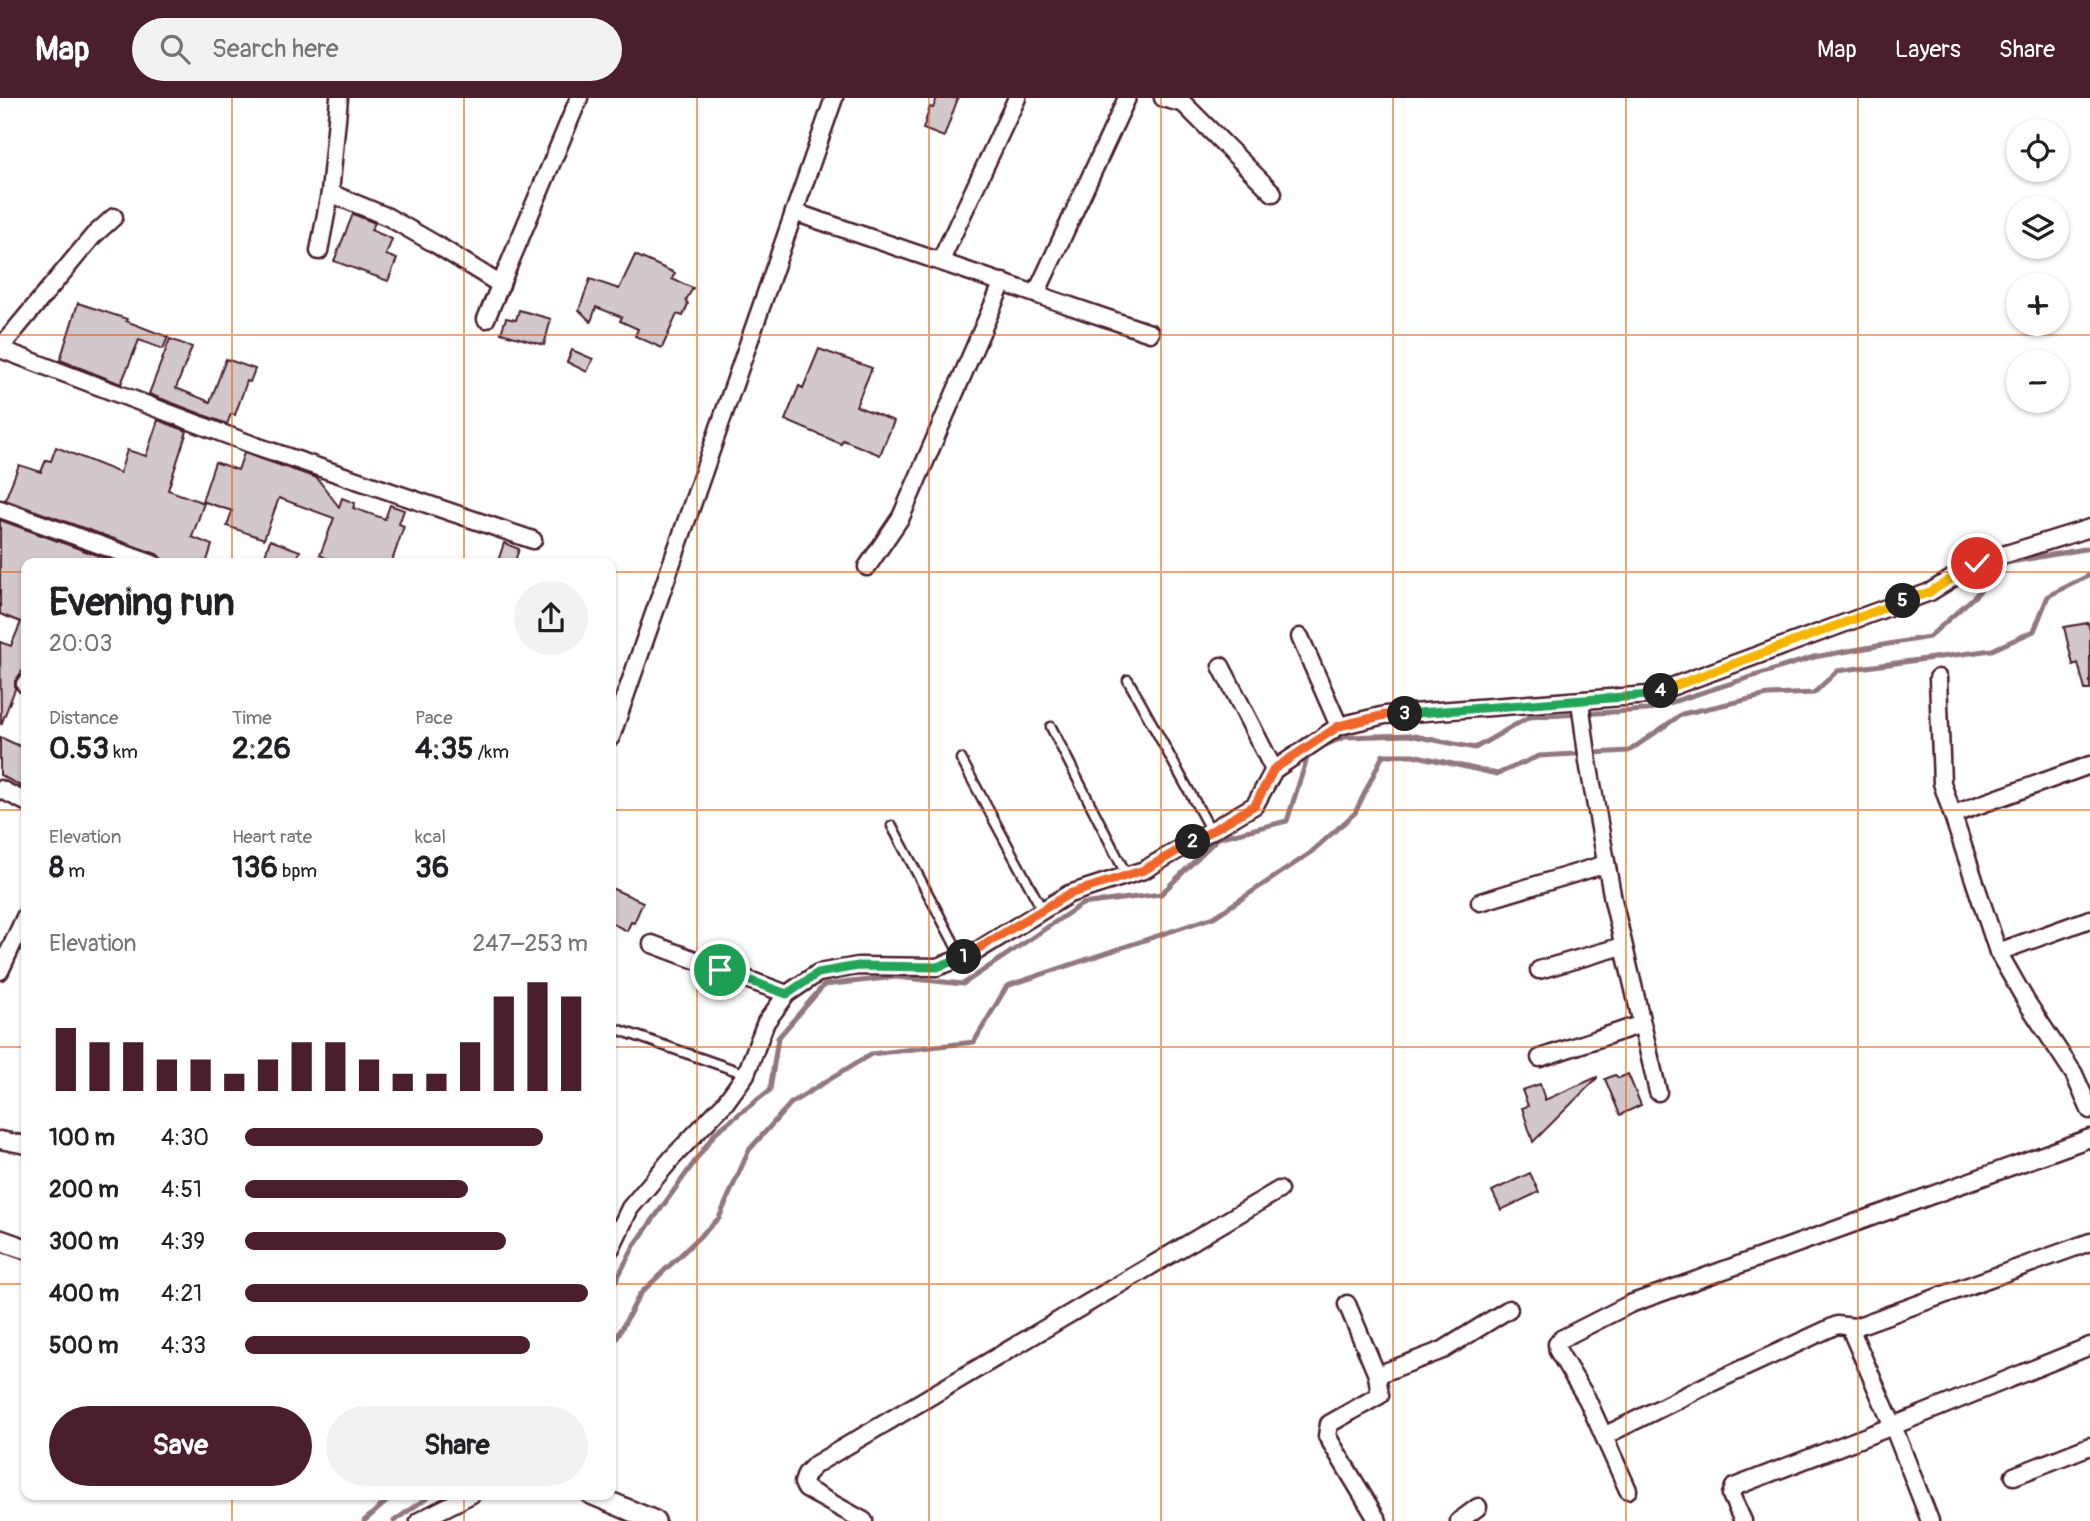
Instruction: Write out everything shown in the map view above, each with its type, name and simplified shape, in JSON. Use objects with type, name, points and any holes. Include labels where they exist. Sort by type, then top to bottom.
[{"type":"street","points":[[318,251],[330,193],[339,98]]},
{"type":"street","points":[[486,319],[579,98]]},
{"type":"street","points":[[616,723],[834,98]]},
{"type":"street","points":[[941,260],[1017,98]]},
{"type":"street","points":[[1036,294],[1127,98]]},
{"type":"street","points":[[1163,98],[1184,103],[1273,193]]},
{"type":"street","points":[[330,193],[388,217],[501,285]]},
{"type":"street","points":[[794,212],[1150,333]]},
{"type":"street","points":[[114,217],[93,236],[0,348],[256,446],[533,540]]},
{"type":"street","points":[[867,568],[901,517],[1003,282]]},
{"type":"street","points":[[0,509],[136,558]]},
{"type":"street","points":[[616,1237],[630,1208],[673,1157],[725,1103],[746,1074],[766,1022],[787,994],[818,973],[858,966],[937,967],[962,958],[1069,894],[1144,870],[1255,805],[1274,769],[1339,726],[1385,715],[1649,695],[1930,592],[1977,563],[2090,528]]},
{"type":"street","points":[[1300,637],[1339,726]]},
{"type":"street","points":[[1221,666],[1274,769]]},
{"type":"street","points":[[1938,678],[1942,783],[1998,952],[2025,1001],[2074,1074],[2090,1110]]},
{"type":"street","points":[[1580,701],[1606,864],[1658,1092]]},
{"type":"street","points":[[1954,814],[2090,765]]},
{"type":"street","points":[[0,789],[21,800]]},
{"type":"street","points":[[1480,902],[1606,864]]},
{"type":"street","points":[[1998,952],[2090,919]]},
{"type":"street","points":[[0,971],[21,926]]},
{"type":"street","points":[[652,944],[787,994]]},
{"type":"street","points":[[1539,970],[1623,946]]},
{"type":"street","points":[[1540,1058],[1642,1024]]},
{"type":"street","points":[[1628,1490],[1587,1399],[1558,1351],[1557,1344],[1561,1339],[1630,1304],[2090,1138]]},
{"type":"street","points":[[0,1140],[21,1143]]},
{"type":"street","points":[[864,1521],[806,1489],[803,1483],[806,1474],[816,1464],[1279,1190]]},
{"type":"street","points":[[0,1240],[21,1247]]},
{"type":"street","points":[[1604,1436],[1837,1325],[1855,1327],[2090,1242]]},
{"type":"street","points":[[1347,1304],[1377,1375],[1380,1392],[1379,1397],[1329,1424],[1326,1430],[1327,1436],[1378,1521]]},
{"type":"street","points":[[1377,1375],[1443,1350],[1509,1310]]},
{"type":"street","points":[[1855,1327],[1853,1335],[1894,1426],[1930,1521]]},
{"type":"street","points":[[1743,1521],[1731,1495],[1734,1487],[1894,1426],[2090,1346]]},
{"type":"street","points":[[2014,1476],[2090,1446]]},
{"type":"street","points":[[419,1521],[460,1500]]},
{"type":"street","points":[[605,1500],[654,1521]]},
{"type":"street","points":[[1459,1521],[1478,1507]]},
{"type":"lane","points":[[1128,680],[1211,831]]},
{"type":"lane","points":[[1051,727],[1127,876]]},
{"type":"lane","points":[[961,759],[1043,911]]},
{"type":"lane","points":[[892,826],[962,958]]},
{"type":"lane","points":[[616,1029],[746,1074]]},
{"type":"building","points":[[937,98],[958,98],[944,137],[923,129],[930,107],[933,108]]},
{"type":"building","points":[[353,214],[375,223],[371,230],[392,239],[386,255],[397,259],[388,281],[334,261]]},
{"type":"building","points":[[635,255],[675,273],[672,279],[693,288],[686,300],[688,304],[683,316],[677,314],[662,348],[635,336],[638,329],[620,321],[622,317],[596,307],[591,322],[579,310],[590,279],[619,289]]},
{"type":"building","points":[[78,303],[127,319],[126,321],[168,337],[163,349],[139,340],[121,384],[60,360]]},
{"type":"building","points":[[519,310],[551,319],[544,345],[501,333],[506,318],[516,320]]},
{"type":"building","points":[[170,339],[192,347],[176,388],[210,402],[226,359],[255,369],[250,382],[247,381],[235,415],[231,414],[227,424],[149,394]]},
{"type":"building","points":[[819,349],[872,368],[856,406],[894,421],[880,455],[843,440],[841,444],[785,420],[799,386],[803,388]]},
{"type":"building","points":[[572,350],[593,359],[587,372],[567,362]]},
{"type":"building","points":[[158,420],[187,431],[168,490],[204,503],[192,537],[212,545],[208,558],[161,558],[157,554],[5,500],[19,465],[41,472],[46,460],[51,461],[56,447],[120,473],[127,450],[146,456]]},
{"type":"building","points":[[244,453],[317,478],[339,507],[342,498],[355,503],[353,508],[385,519],[390,505],[404,510],[399,524],[404,526],[393,558],[326,558],[320,555],[334,518],[279,498],[264,539],[227,526],[232,511],[202,501],[215,462],[238,470]]},
{"type":"building","points":[[0,520],[104,558],[21,558],[21,622],[0,614]]},
{"type":"building","points":[[270,540],[300,551],[297,558],[264,558]]},
{"type":"building","points":[[504,543],[519,549],[516,558],[499,558]]},
{"type":"building","points":[[21,622],[21,673],[15,681],[15,689],[1,725],[0,642],[11,646]]},
{"type":"building","points":[[2088,623],[2090,690],[2085,690],[2078,663],[2073,665],[2064,627]]},
{"type":"building","points":[[0,737],[21,747],[21,786],[0,775]]},
{"type":"building","points":[[616,890],[643,902],[634,923],[631,922],[627,931],[616,926]]},
{"type":"building","points":[[1628,1074],[1641,1105],[1620,1115],[1605,1079]]},
{"type":"building","points":[[1597,1077],[1533,1142],[1522,1108],[1528,1106],[1522,1090],[1540,1084],[1545,1100]]},
{"type":"building","points":[[1530,1173],[1539,1192],[1501,1210],[1492,1191]]},
{"type":"waterway","points":[[1318,748],[1345,737],[1409,735],[1475,748],[1529,717],[1647,710],[1814,657],[1929,637],[1975,596],[2006,563],[2090,548]]},
{"type":"waterway","points":[[616,1340],[640,1294],[719,1218],[749,1150],[791,1103],[871,1054],[974,1042],[1007,986],[1214,917],[1309,854],[1355,813],[1383,755],[1413,755],[1497,774],[1539,756],[1629,751],[1682,714],[1768,695],[1814,693],[1837,671],[1992,650],[2034,631],[2048,596],[2090,575]]},
{"type":"waterway","points":[[616,1280],[634,1246],[716,1132],[770,1090],[778,1038],[824,985],[896,977],[963,984],[1082,904],[1161,894],[1218,838],[1287,821],[1309,752]]},
{"type":"waterway","points":[[364,1521],[388,1500]]},
{"type":"waterway","points":[[394,1521],[424,1500]]},
{"type":"route","points":[[720,970],[787,994],[818,973],[858,966],[937,967],[972,954],[1069,894],[1144,870],[1255,805],[1274,769],[1339,726],[1385,715],[1649,695],[1930,592],[1977,563]]}]
